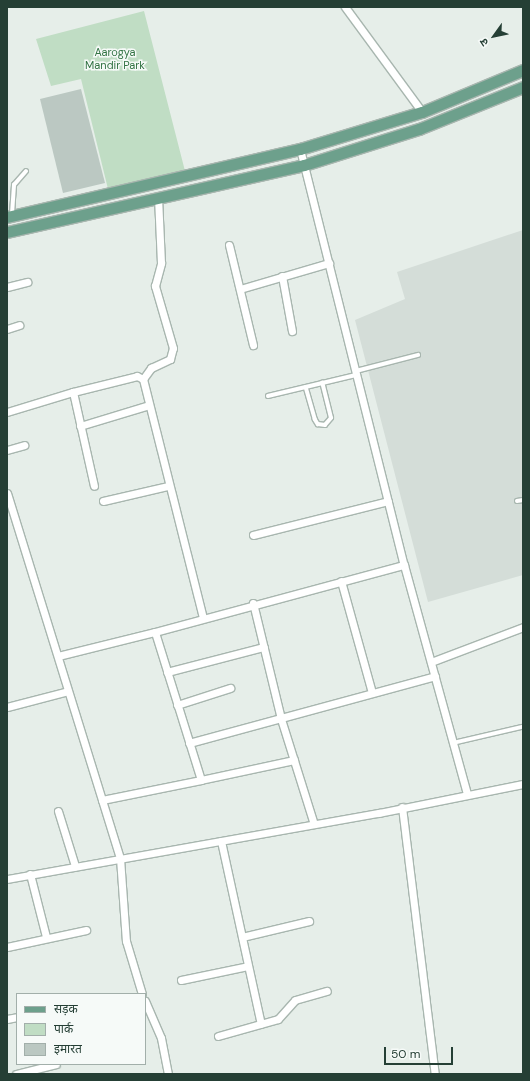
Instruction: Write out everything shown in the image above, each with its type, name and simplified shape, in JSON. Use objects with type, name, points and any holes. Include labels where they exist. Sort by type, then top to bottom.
[{"type":"main road","points":[[10,216],[300,148],[422,112],[523,70]]},
{"type":"main road","points":[[7,232],[304,165],[420,129],[523,87]]},
{"type":"main road","points":[[129,188],[132,204]]},
{"type":"street","points":[[345,7],[422,112]]},
{"type":"street","points":[[300,148],[404,565],[467,794]]},
{"type":"street","points":[[158,198],[161,263],[155,286],[172,348],[170,359],[151,368],[143,379],[168,486],[203,618]]},
{"type":"street","points":[[229,245],[253,345]]},
{"type":"street","points":[[240,289],[329,263]]},
{"type":"street","points":[[282,276],[292,332]]},
{"type":"street","points":[[7,288],[27,282]]},
{"type":"street","points":[[7,329],[19,325]]},
{"type":"street","points":[[7,412],[72,392],[137,376],[143,379]]},
{"type":"street","points":[[72,392],[94,486]]},
{"type":"street","points":[[80,426],[149,405]]},
{"type":"street","points":[[7,450],[24,445]]},
{"type":"street","points":[[103,501],[168,486]]},
{"type":"street","points":[[7,493],[8,503],[58,656],[120,858],[126,941],[142,993]]},
{"type":"street","points":[[253,535],[388,501]]},
{"type":"street","points":[[58,656],[155,632],[253,604],[404,565]]},
{"type":"street","points":[[341,581],[372,693]]},
{"type":"street","points":[[253,604],[281,719],[314,824]]},
{"type":"street","points":[[431,662],[523,627]]},
{"type":"street","points":[[155,632],[201,780]]},
{"type":"street","points":[[167,672],[264,647]]},
{"type":"street","points":[[189,743],[435,676]]},
{"type":"street","points":[[177,704],[230,688]]},
{"type":"street","points":[[7,707],[68,691]]},
{"type":"street","points":[[102,800],[294,760]]},
{"type":"street","points":[[7,879],[314,824],[523,784]]},
{"type":"street","points":[[402,807],[435,1074]]},
{"type":"street","points":[[58,811],[75,866]]},
{"type":"street","points":[[221,841],[261,1024]]},
{"type":"street","points":[[30,874],[46,937]]},
{"type":"street","points":[[242,937],[310,921]]},
{"type":"street","points":[[7,946],[86,930]]},
{"type":"street","points":[[181,980],[248,966]]},
{"type":"street","points":[[218,1036],[282,1017],[295,1000],[327,991]]},
{"type":"street","points":[[146,1004],[161,1038],[168,1074]]},
{"type":"street","points":[[16,1074],[40,1066]]},
{"type":"lane","points":[[10,216],[14,185],[26,171]]},
{"type":"lane","points":[[268,396],[322,383],[418,355]]},
{"type":"lane","points":[[306,387],[315,420],[318,424],[325,425],[331,418],[322,383]]},
{"type":"lane","points":[[517,501],[523,500]]},
{"type":"lane","points":[[453,743],[522,727]]},
{"type":"shaded area","points":[[523,230],[523,575],[428,602],[355,320],[405,299],[397,272]]},
{"type":"green space","name":"Aarogya Mandir Park","points":[[144,11],[185,171],[108,189],[81,79],[51,86],[36,39]]},
{"type":"building","points":[[81,89],[105,183],[63,193],[40,99]]}]
